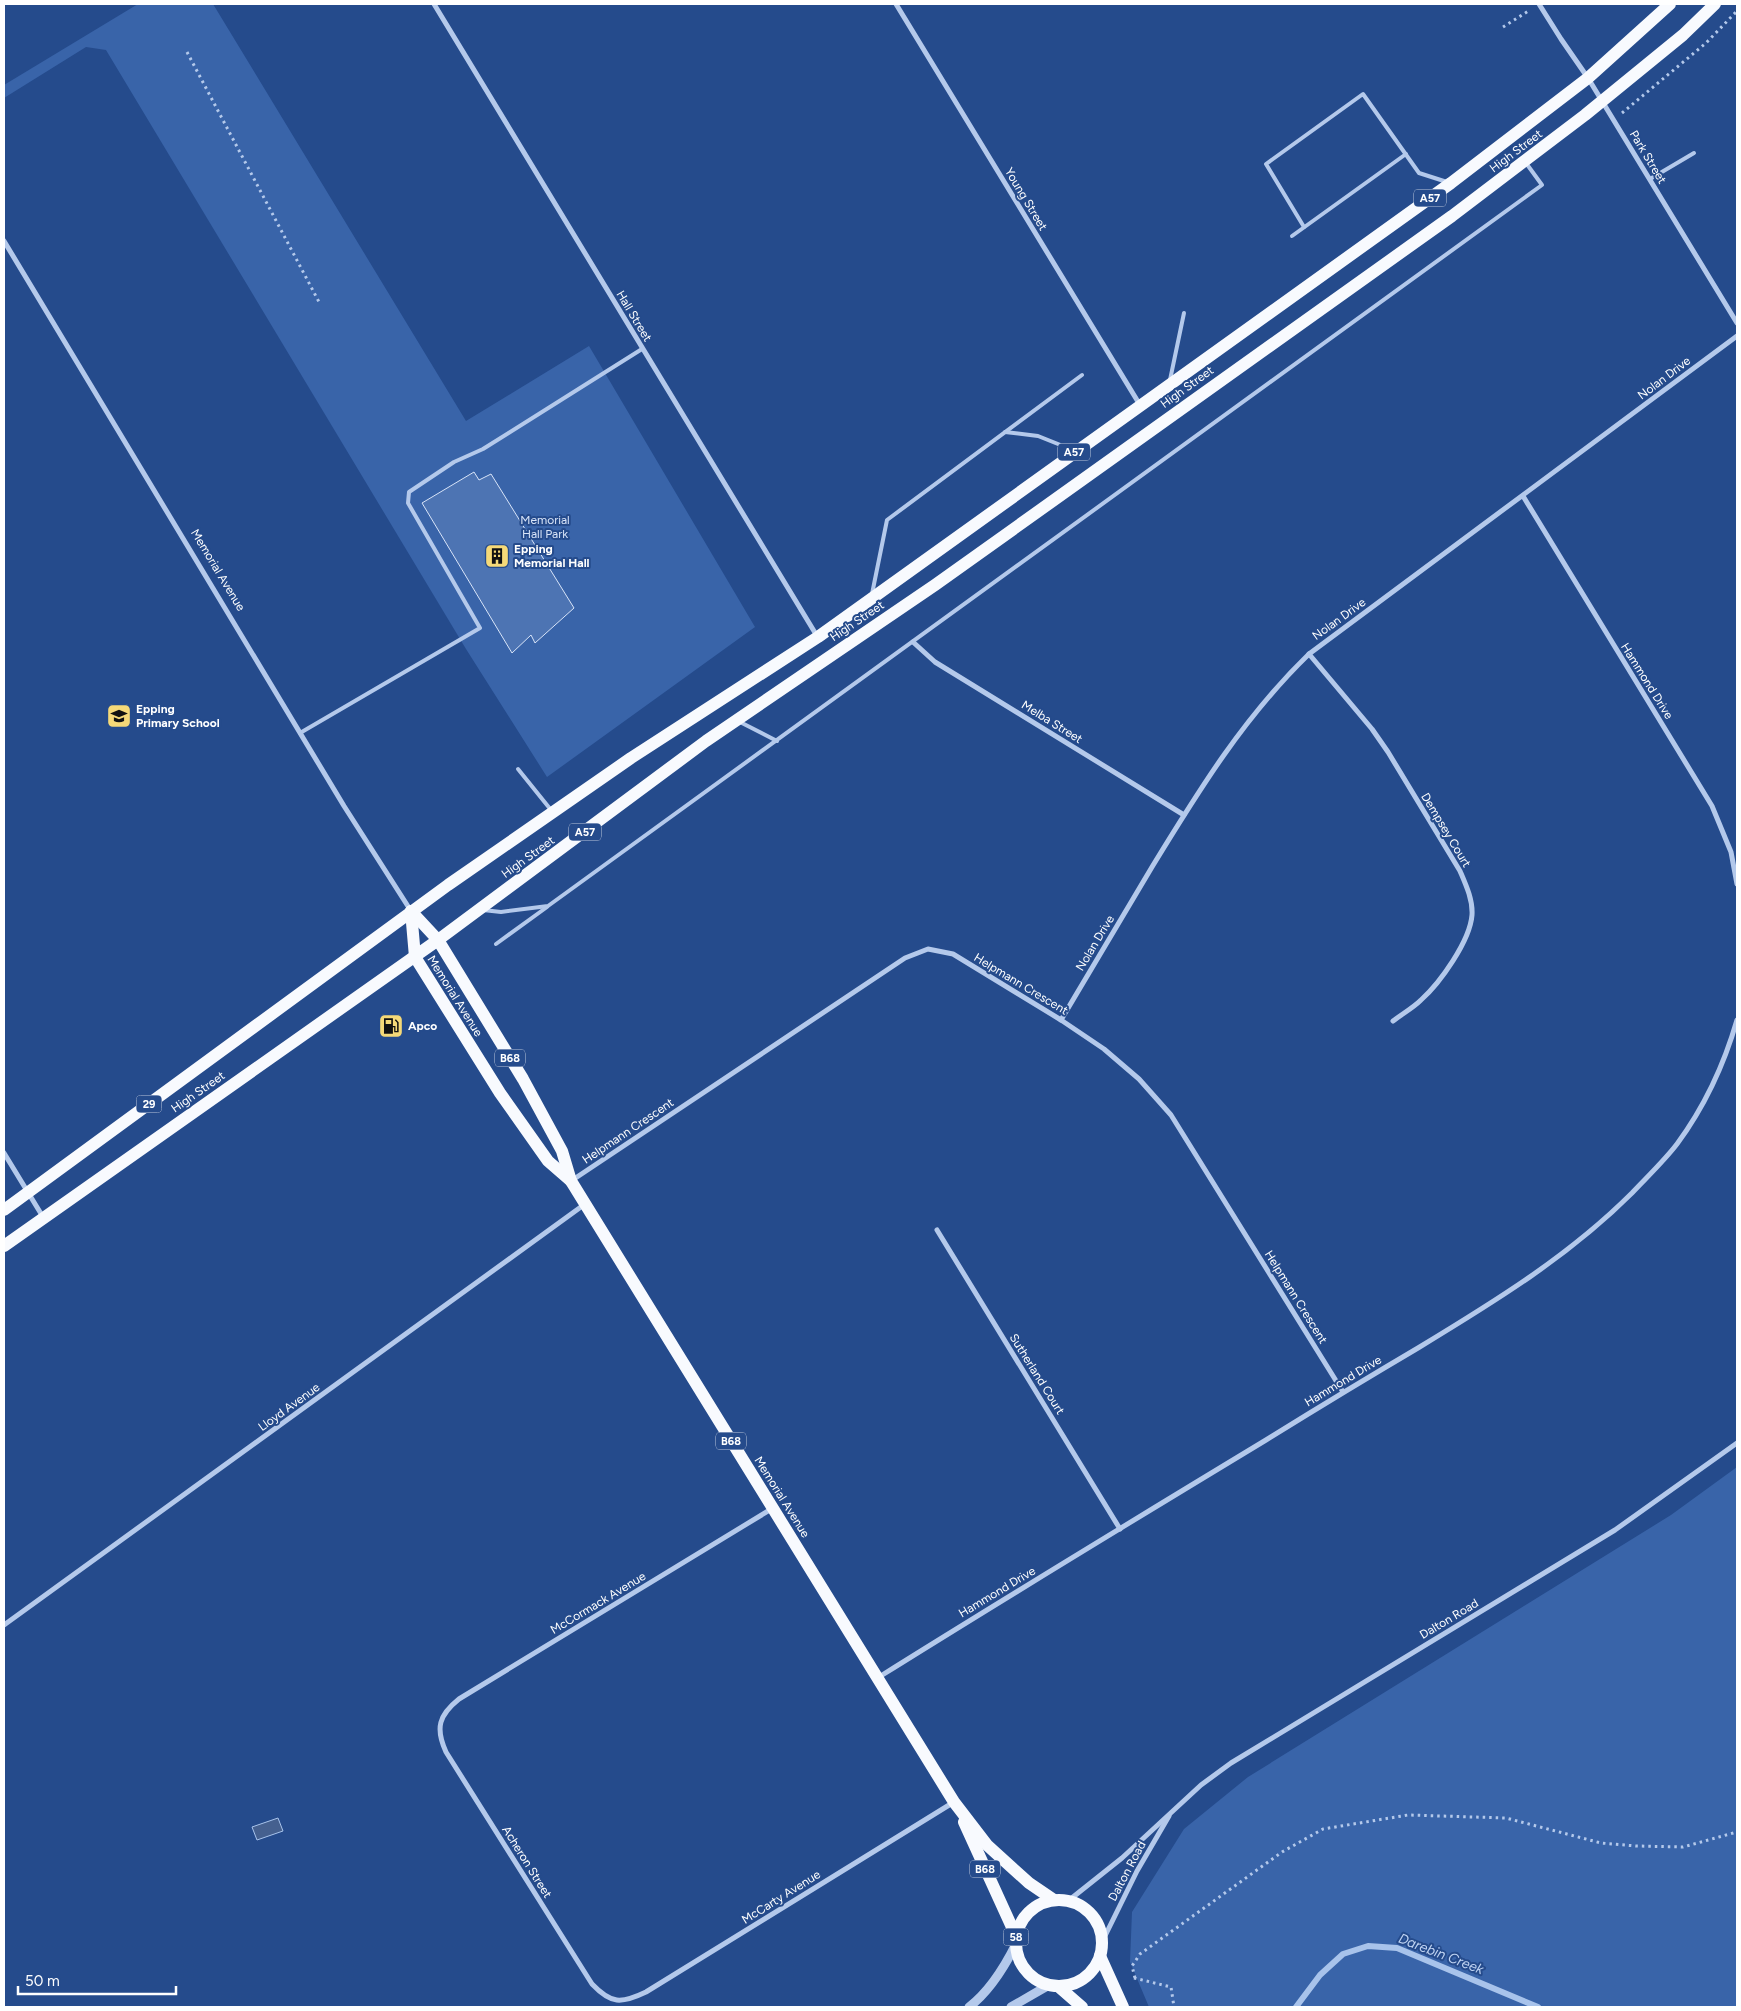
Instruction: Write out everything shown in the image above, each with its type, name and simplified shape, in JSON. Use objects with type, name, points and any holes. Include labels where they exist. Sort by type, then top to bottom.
[{"type":"main road","name":"High Street","points":[[4,1210],[552,811],[818,637],[1451,183],[1588,78],[1670,4]]},
{"type":"main road","name":"High Street","points":[[4,1246],[438,940],[736,720],[935,585],[1452,216],[1602,101],[1683,35],[1715,4]]},
{"type":"main road","name":"Memorial Avenue","points":[[412,912],[438,940],[527,1087],[562,1151],[571,1181],[954,1802],[987,1845],[1029,1883],[1054,1900]]},
{"type":"main road","name":"Memorial Avenue","points":[[412,912],[414,957],[500,1093],[548,1160],[571,1181]]},
{"type":"main road","name":"Memorial Avenue","points":[[954,1802],[1016,1940]]},
{"type":"main road","name":"58","points":[[1054,1986],[1073,1984],[1085,1978],[1094,1968],[1100,1956],[1102,1942],[1099,1928],[1092,1916],[1081,1906],[1068,1901],[1054,1900],[1041,1904],[1029,1912],[1021,1923],[1016,1940],[1018,1958],[1025,1970],[1036,1980],[1054,1986],[1082,2007]]},
{"type":"main road","points":[[1100,1956],[1123,2007]]},
{"type":"street","name":"Hall Street","points":[[434,4],[818,637]]},
{"type":"street","name":"Young Street","points":[[896,4],[1140,405]]},
{"type":"street","name":"Park Street","points":[[1539,4],[1588,78],[1737,323]]},
{"type":"street","name":"Memorial Avenue","points":[[4,241],[344,806],[412,912]]},
{"type":"street","name":"Nolan Drive","points":[[1061,1020],[1184,815],[1227,749],[1281,680],[1309,654],[1737,336]]},
{"type":"street","name":"Hammond Drive","points":[[1523,496],[1712,806],[1730,852],[1737,884]]},
{"type":"street","name":"Melba Street","points":[[913,642],[935,662],[1184,815]]},
{"type":"street","name":"Dempsey Court","points":[[1309,654],[1372,729],[1388,752],[1460,871],[1468,892],[1472,915],[1468,934],[1457,954],[1421,1000],[1393,1021]]},
{"type":"street","name":"Helpmann Crescent","points":[[571,1181],[905,958],[928,949],[952,954],[1061,1020],[1104,1049],[1139,1079],[1171,1115],[1343,1392]]},
{"type":"street","name":"Hammond Drive","points":[[877,1678],[1343,1392],[1481,1310],[1574,1246],[1617,1208],[1676,1146],[1694,1120],[1712,1086],[1728,1052],[1737,1020]]},
{"type":"street","points":[[4,1153],[43,1218]]},
{"type":"street","name":"Lloyd Avenue","points":[[4,1625],[585,1204]]},
{"type":"street","name":"Sutherland Court","points":[[937,1230],[1120,1528]]},
{"type":"street","name":"Dalton Road","points":[[1068,1901],[1122,1858],[1201,1785],[1231,1763],[1615,1530],[1737,1443]]},
{"type":"street","name":"McCormack Avenue","points":[[440,1722],[448,1708],[459,1699],[773,1508]]},
{"type":"street","name":"Acheron Street","points":[[440,1722],[440,1738],[456,1768],[592,1984],[603,1995],[616,2001]]},
{"type":"street","name":"McCarty Avenue","points":[[616,2001],[632,1999],[646,1992],[954,1802]]},
{"type":"street","name":"Dalton Road","points":[[1102,1942],[1137,1872],[1172,1811]]},
{"type":"street","points":[[969,2007],[979,1999],[1001,1972],[1016,1940]]},
{"type":"street","points":[[1011,2007],[1054,1986]]},
{"type":"lane","points":[[1304,227],[1266,164],[1362,94],[1419,173],[1451,183]]},
{"type":"lane","points":[[1650,179],[1694,153]]},
{"type":"lane","points":[[1292,236],[1406,154]]},
{"type":"lane","points":[[496,944],[1542,185],[1524,162]]},
{"type":"lane","points":[[1169,384],[1184,313]]},
{"type":"lane","points":[[300,733],[480,628],[408,503],[409,492],[454,462],[482,449],[642,349]]},
{"type":"lane","points":[[871,599],[887,520],[1082,375]]},
{"type":"lane","points":[[1005,432],[1038,436],[1076,451]]},
{"type":"lane","points":[[736,720],[776,741]]},
{"type":"lane","points":[[518,769],[552,811]]},
{"type":"lane","points":[[479,909],[501,912],[548,906]]},
{"type":"path","points":[[1503,27],[1539,4]]},
{"type":"path","points":[[1614,120],[1706,43],[1737,11]]},
{"type":"path","points":[[187,52],[319,302]]},
{"type":"path","points":[[1174,2007],[1171,1987],[1135,1978],[1132,1966],[1140,1954],[1282,1852],[1323,1829],[1408,1815],[1506,1818],[1601,1843],[1682,1847],[1737,1832]]},
{"type":"green space","name":"Memorial Hall Park","points":[[138,4],[213,4],[466,421],[589,346],[755,627],[547,777],[466,649],[106,50],[86,47],[4,98],[4,85]]},
{"type":"green space","points":[[1737,1467],[1737,2007],[1149,2007],[1130,1962],[1132,1912],[1184,1829],[1248,1777],[1671,1515]]},
{"type":"shaded area","points":[[278,1818],[283,1831],[257,1840],[252,1827]]},
{"type":"building","name":"Epping Memorial Hall","points":[[474,472],[479,480],[491,474],[574,608],[535,643],[531,635],[512,653],[422,503]]},
{"type":"waterway","name":"Darebin Creek","points":[[1296,2007],[1320,1975],[1343,1954],[1368,1946],[1397,1948],[1538,2007]]},
{"type":"place","name":"Epping Memorial Hall","points":[[497,556]]},
{"type":"place","name":"Epping Primary School","points":[[119,716]]},
{"type":"place","name":"Apco","points":[[391,1026]]}]
